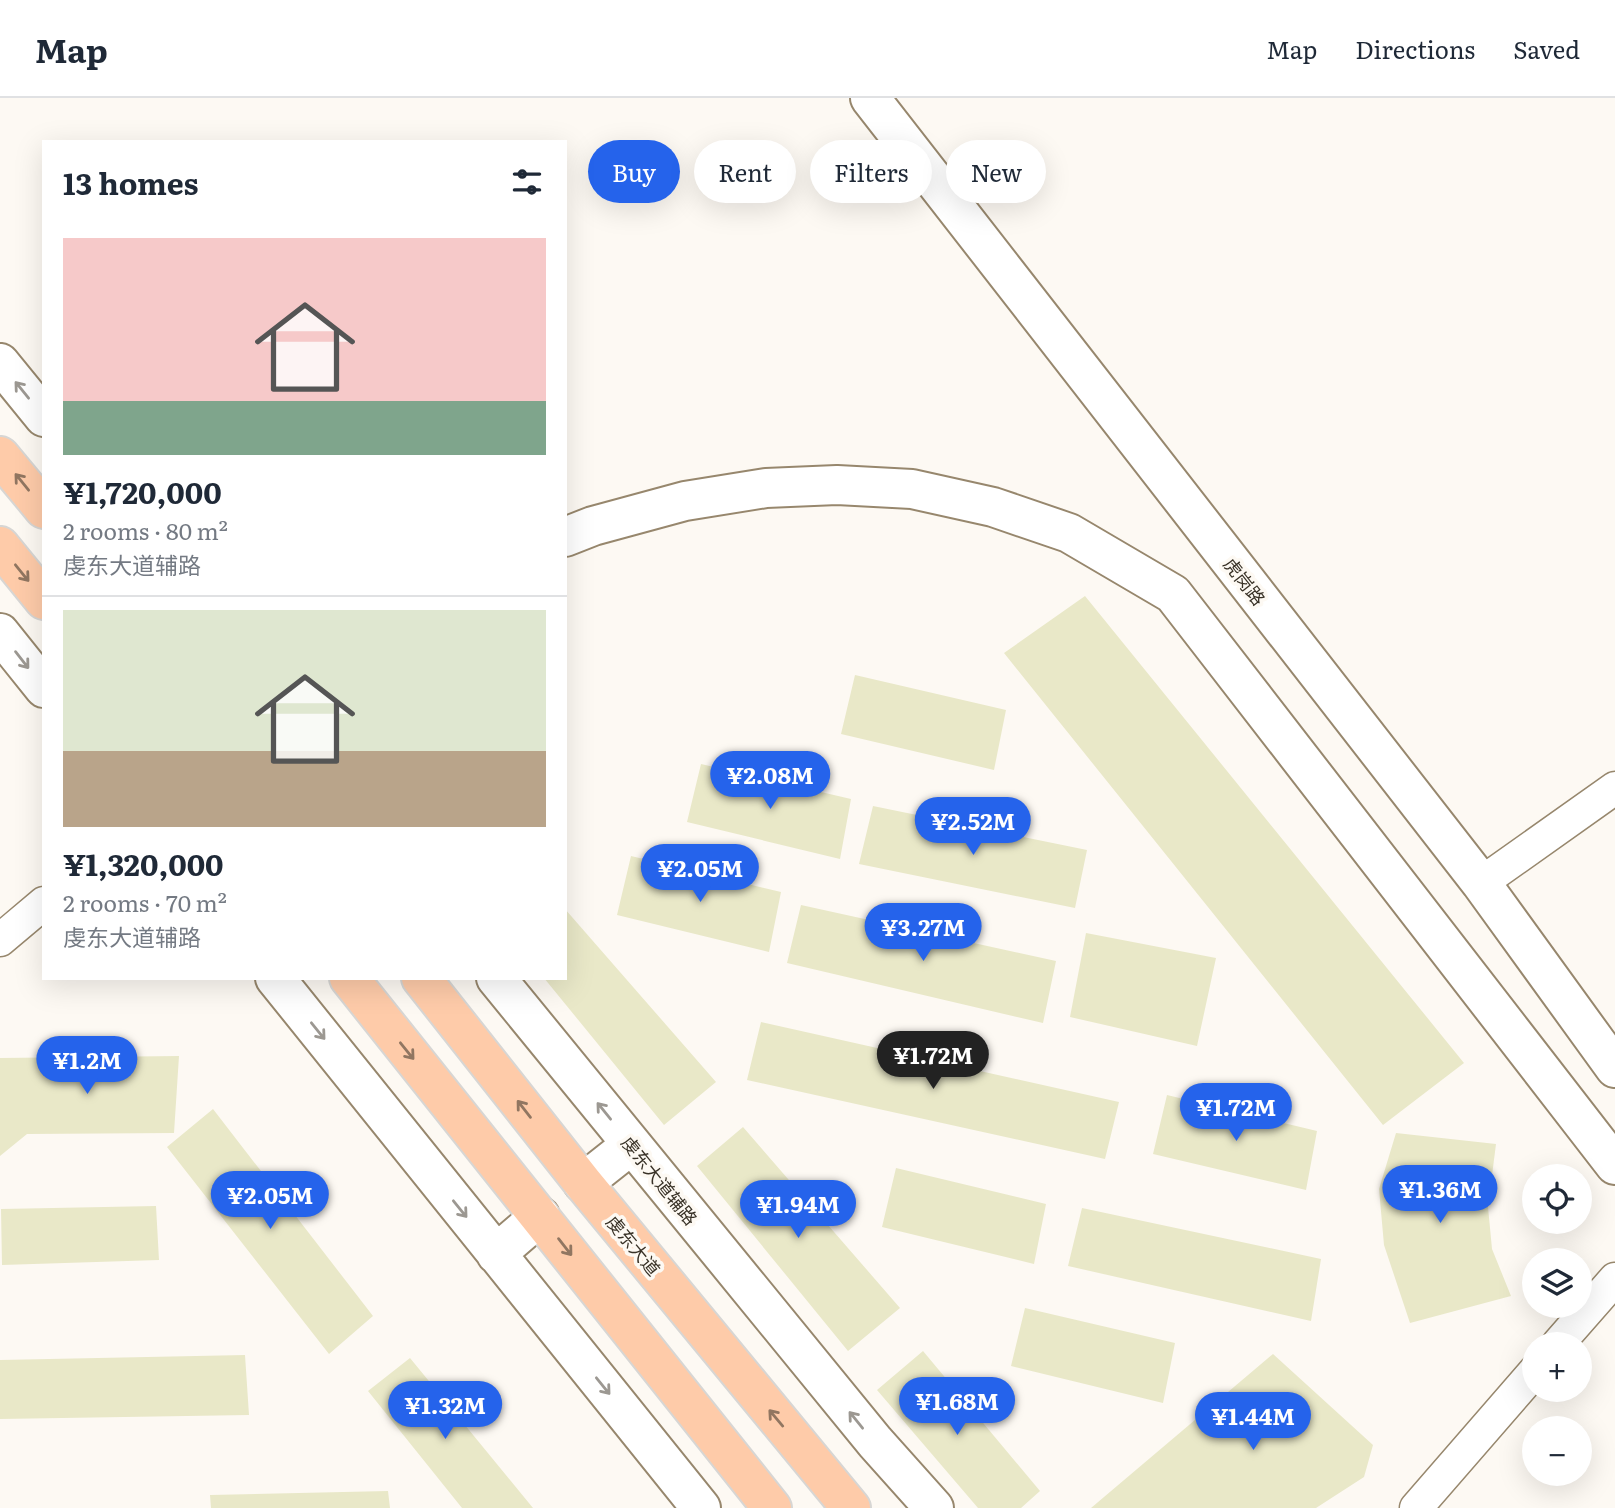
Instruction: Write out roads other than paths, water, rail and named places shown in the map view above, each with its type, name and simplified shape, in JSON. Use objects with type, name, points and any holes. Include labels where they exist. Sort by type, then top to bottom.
[{"type":"main road","points":[[0,456],[42,507]]},
{"type":"main road","points":[[0,546],[42,598]]},
{"type":"main road","points":[[351,980],[772,1508]]},
{"type":"main road","name":"虔东大道","points":[[423,980],[583,1183],[851,1508]]},
{"type":"street","name":"虎岗路","points":[[870,98],[1481,883],[1615,1068]]},
{"type":"street","points":[[0,363],[42,415]]},
{"type":"street","points":[[567,536],[593,526],[685,501],[766,488],[838,485],[912,489],[993,507],[1069,533],[1173,594],[1615,1165]]},
{"type":"street","points":[[0,633],[42,686]]},
{"type":"street","points":[[1481,883],[1615,788]]},
{"type":"street","points":[[0,940],[42,904]]},
{"type":"street","points":[[277,980],[701,1508]]},
{"type":"street","name":"虔东大道辅路","points":[[498,980],[875,1442],[934,1508]]},
{"type":"street","points":[[583,1183],[631,1145]]},
{"type":"street","points":[[496,1254],[540,1216]]},
{"type":"street","points":[[1569,1332],[1615,1279]]},
{"type":"street","points":[[1416,1508],[1522,1386]]}]
